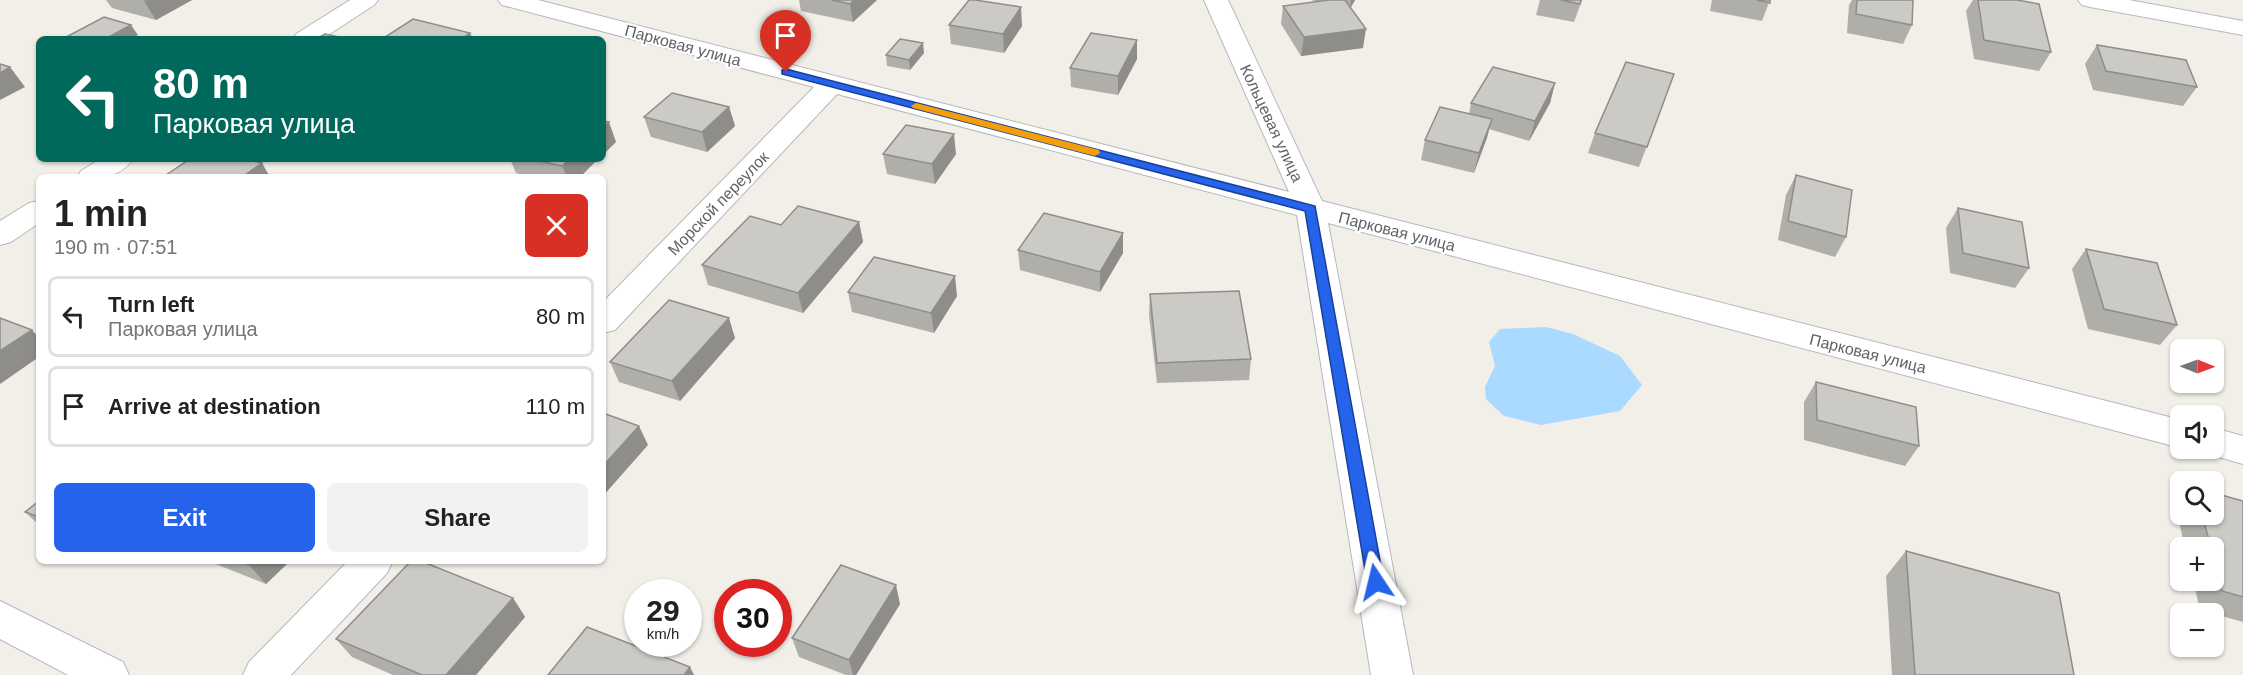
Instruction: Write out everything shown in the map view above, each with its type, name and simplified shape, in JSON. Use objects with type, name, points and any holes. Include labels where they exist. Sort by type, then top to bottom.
[{"type":"street","points":[[310,36],[366,0]]},
{"type":"street","name":"Парковая улица","points":[[510,0],[2170,431]]},
{"type":"street","name":"Кольцевая улица","points":[[1215,0],[1311,209],[1392,675]]},
{"type":"street","points":[[2091,0],[2243,28]]},
{"type":"street","name":"Морской переулок","points":[[606,319],[832,84]]},
{"type":"street","points":[[96,174],[114,162]]},
{"type":"street","points":[[0,236],[36,212]]},
{"type":"street","points":[[2224,445],[2243,450]]},
{"type":"street","points":[[264,675],[370,564]]},
{"type":"street","points":[[0,619],[108,675]]},
{"type":"water","points":[[1546,327],[1573,334],[1620,356],[1642,385],[1620,411],[1541,425],[1504,416],[1486,399],[1485,387],[1495,366],[1489,342],[1500,329]]},
{"type":"building","points":[[832,0],[854,0],[850,4]]},
{"type":"building","points":[[969,0],[1021,7],[1003,34],[949,25]]},
{"type":"building","points":[[1345,0],[1366,29],[1304,37],[1283,6]]},
{"type":"building","points":[[1561,0],[1581,0],[1580,4]]},
{"type":"building","points":[[1857,0],[1913,0],[1912,25],[1856,14]]},
{"type":"building","points":[[1978,0],[2017,0],[2039,4],[2051,52],[1984,40]]},
{"type":"building","points":[[104,17],[131,25],[111,36],[68,36]]},
{"type":"building","points":[[413,19],[470,33],[466,36],[387,36]]},
{"type":"building","points":[[1091,33],[1137,40],[1118,76],[1070,68]]},
{"type":"building","points":[[900,39],[923,43],[909,60],[886,55]]},
{"type":"building","points":[[2097,45],[2186,60],[2197,87],[2106,71]]},
{"type":"building","points":[[1626,62],[1674,74],[1647,147],[1595,133]]},
{"type":"building","points":[[0,64],[10,67],[0,73]]},
{"type":"building","points":[[1493,67],[1555,83],[1535,121],[1471,103]]},
{"type":"building","points":[[672,93],[729,107],[702,132],[644,117]]},
{"type":"building","points":[[1440,107],[1492,119],[1479,153],[1425,140]]},
{"type":"building","points":[[906,125],[954,134],[932,164],[883,154]]},
{"type":"building","points":[[186,162],[262,163],[246,174],[168,174]]},
{"type":"building","points":[[544,162],[567,162],[562,166]]},
{"type":"building","points":[[1796,175],[1852,190],[1846,237],[1788,221]]},
{"type":"building","points":[[798,206],[859,222],[798,293],[702,265],[750,216],[781,225]]},
{"type":"building","points":[[1958,208],[2022,222],[2029,268],[1963,253]]},
{"type":"building","points":[[1044,213],[1123,233],[1100,272],[1018,250]]},
{"type":"building","points":[[2086,249],[2157,263],[2177,325],[2104,309]]},
{"type":"building","points":[[874,257],[955,276],[931,313],[848,292]]},
{"type":"building","points":[[1239,291],[1251,359],[1157,363],[1150,294]]},
{"type":"building","points":[[669,300],[729,318],[672,381],[610,362]]},
{"type":"building","points":[[0,318],[32,330],[0,351]]},
{"type":"building","points":[[1816,382],[1916,407],[1919,446],[1817,420]]},
{"type":"building","points":[[606,414],[639,426],[606,463]]},
{"type":"building","points":[[2224,496],[2243,501],[2243,597],[2222,591],[2224,591],[2224,537],[2208,537],[2205,525],[2224,525]]},
{"type":"building","points":[[36,503],[36,516],[25,512]]},
{"type":"building","points":[[1906,551],[2059,593],[2074,675],[1915,675]]},
{"type":"building","points":[[408,564],[428,564],[513,598],[446,675],[422,675],[336,639]]},
{"type":"building","points":[[841,565],[896,585],[849,660],[792,638]]},
{"type":"building","points":[[587,627],[624,641],[624,657],[664,657],[690,667],[684,675],[548,675]]},
{"type":"slow traffic","points":[[916,106],[1095,153]]},
{"type":"route","points":[[786,72],[1311,209],[1376,582]]}]
